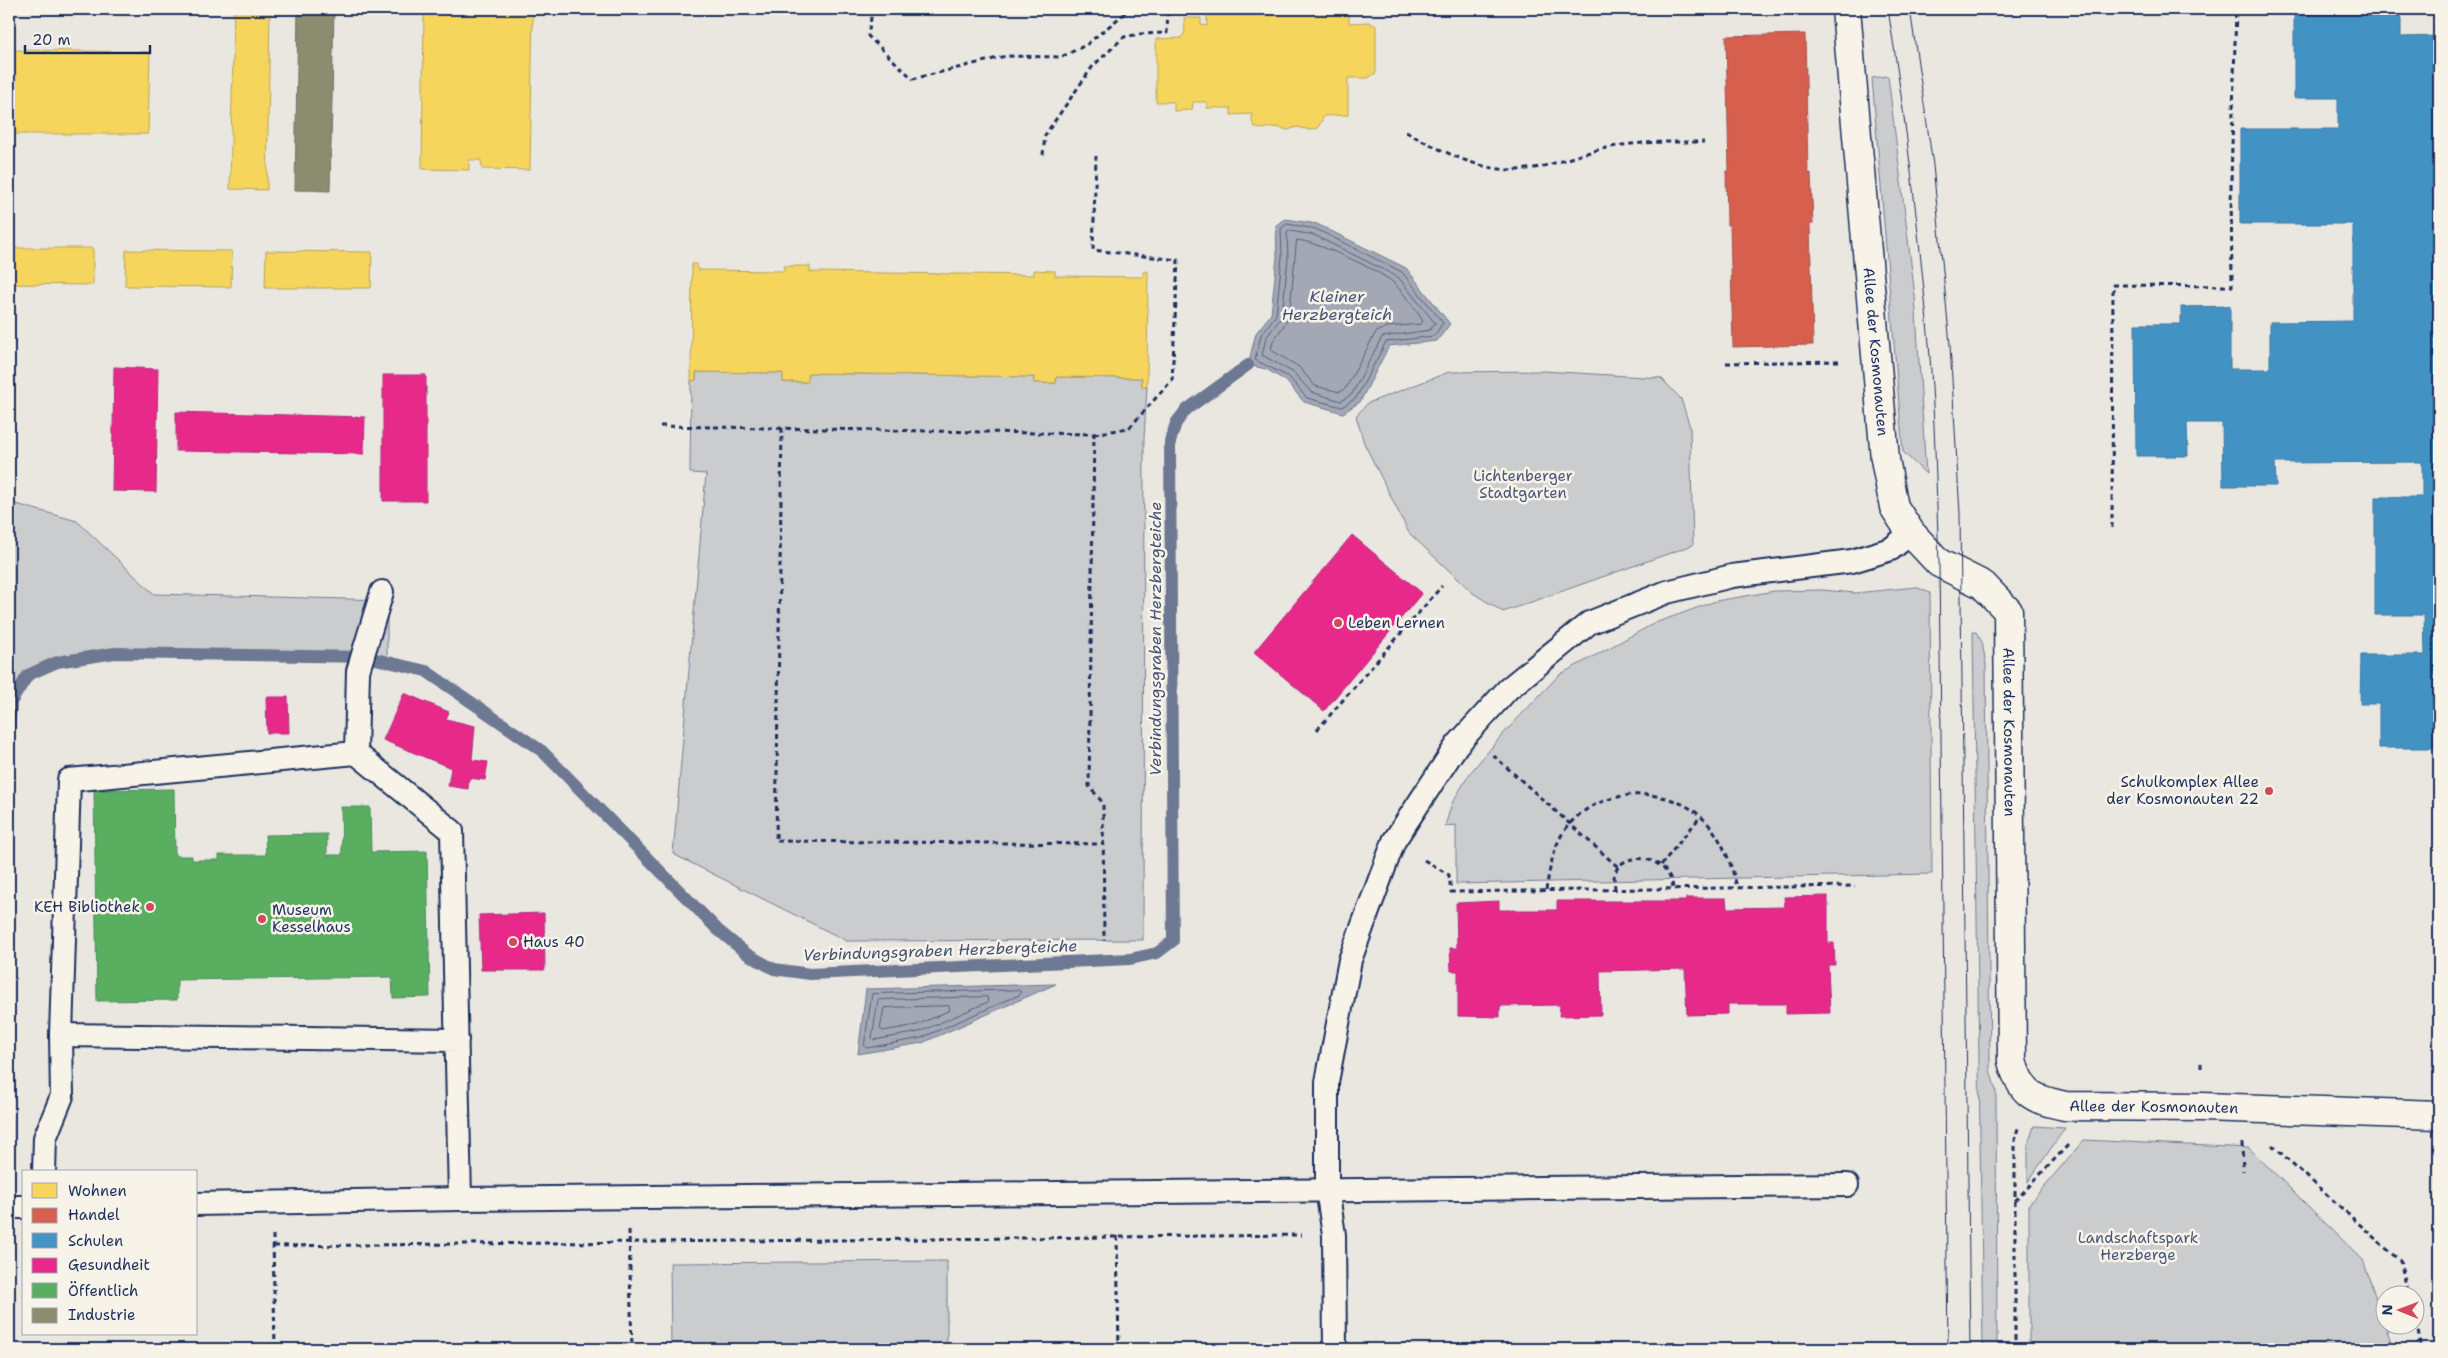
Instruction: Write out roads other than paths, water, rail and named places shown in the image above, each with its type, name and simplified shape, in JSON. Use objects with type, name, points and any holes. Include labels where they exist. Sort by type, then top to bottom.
[{"type":"street","name":"Allee der Kosmonauten","points":[[1846,9],[1885,459],[1894,508],[1911,533],[1939,563],[1983,585],[2008,611],[2012,1061],[2017,1079],[2026,1093],[2046,1102],[2065,1106],[2202,1107],[2439,1120]]},
{"type":"lane","points":[[1335,1349],[1334,1234],[1327,1189],[1327,1082],[1350,960],[1394,841],[1457,745],[1508,689],[1589,623],[1667,592],[1732,576],[1852,561],[1891,549],[1911,533]]},
{"type":"lane","points":[[356,753],[358,671],[382,592]]},
{"type":"lane","points":[[44,1170],[45,1138],[62,1096],[61,1035],[69,780],[356,753],[452,831],[460,1199]]},
{"type":"lane","points":[[61,1035],[457,1040]]},
{"type":"lane","points":[[198,1204],[1327,1189],[1847,1185]]},
{"type":"lane","points":[[9,1207],[22,1207]]},
{"type":"water","name":"Kleiner Herzbergteich","points":[[1286,219],[1317,224],[1406,268],[1450,324],[1437,341],[1389,346],[1360,402],[1343,413],[1304,402],[1286,381],[1266,369],[1248,365],[1256,333],[1271,314],[1277,257],[1276,225]]},
{"type":"water","points":[[1056,984],[922,1043],[858,1054],[866,989]]},
{"type":"waterway","name":"Verbindungsgraben Herzbergteiche","points":[[9,730],[11,702],[28,675],[57,662],[115,653],[367,657],[426,671],[542,751],[718,930],[747,954],[774,969],[810,974],[1130,959],[1157,953],[1173,941],[1170,442],[1176,423],[1186,410],[1248,365]]},
{"type":"tram line","points":[[1888,9],[1901,92],[1916,218],[1929,344],[1934,426],[1939,563],[1948,1349]]},
{"type":"tram line","points":[[1910,9],[1933,165],[1950,345],[1960,514],[1970,1349]]},
{"type":"place","name":"Leben Lernen","points":[[1338,623]]},
{"type":"place","name":"Schulkomplex Allee der Kosmonauten 22","points":[[2269,791]]},
{"type":"place","name":"KEH Bibliothek","points":[[150,907]]},
{"type":"place","name":"Museum Kesselhaus","points":[[262,919]]},
{"type":"place","name":"Haus 40","points":[[513,942]]},
{"type":"park label","name":"Lichtenberger Stadtgarten","points":[[1523,484]]},
{"type":"park label","name":"Landschaftspark Herzberge","points":[[2138,1246]]}]
